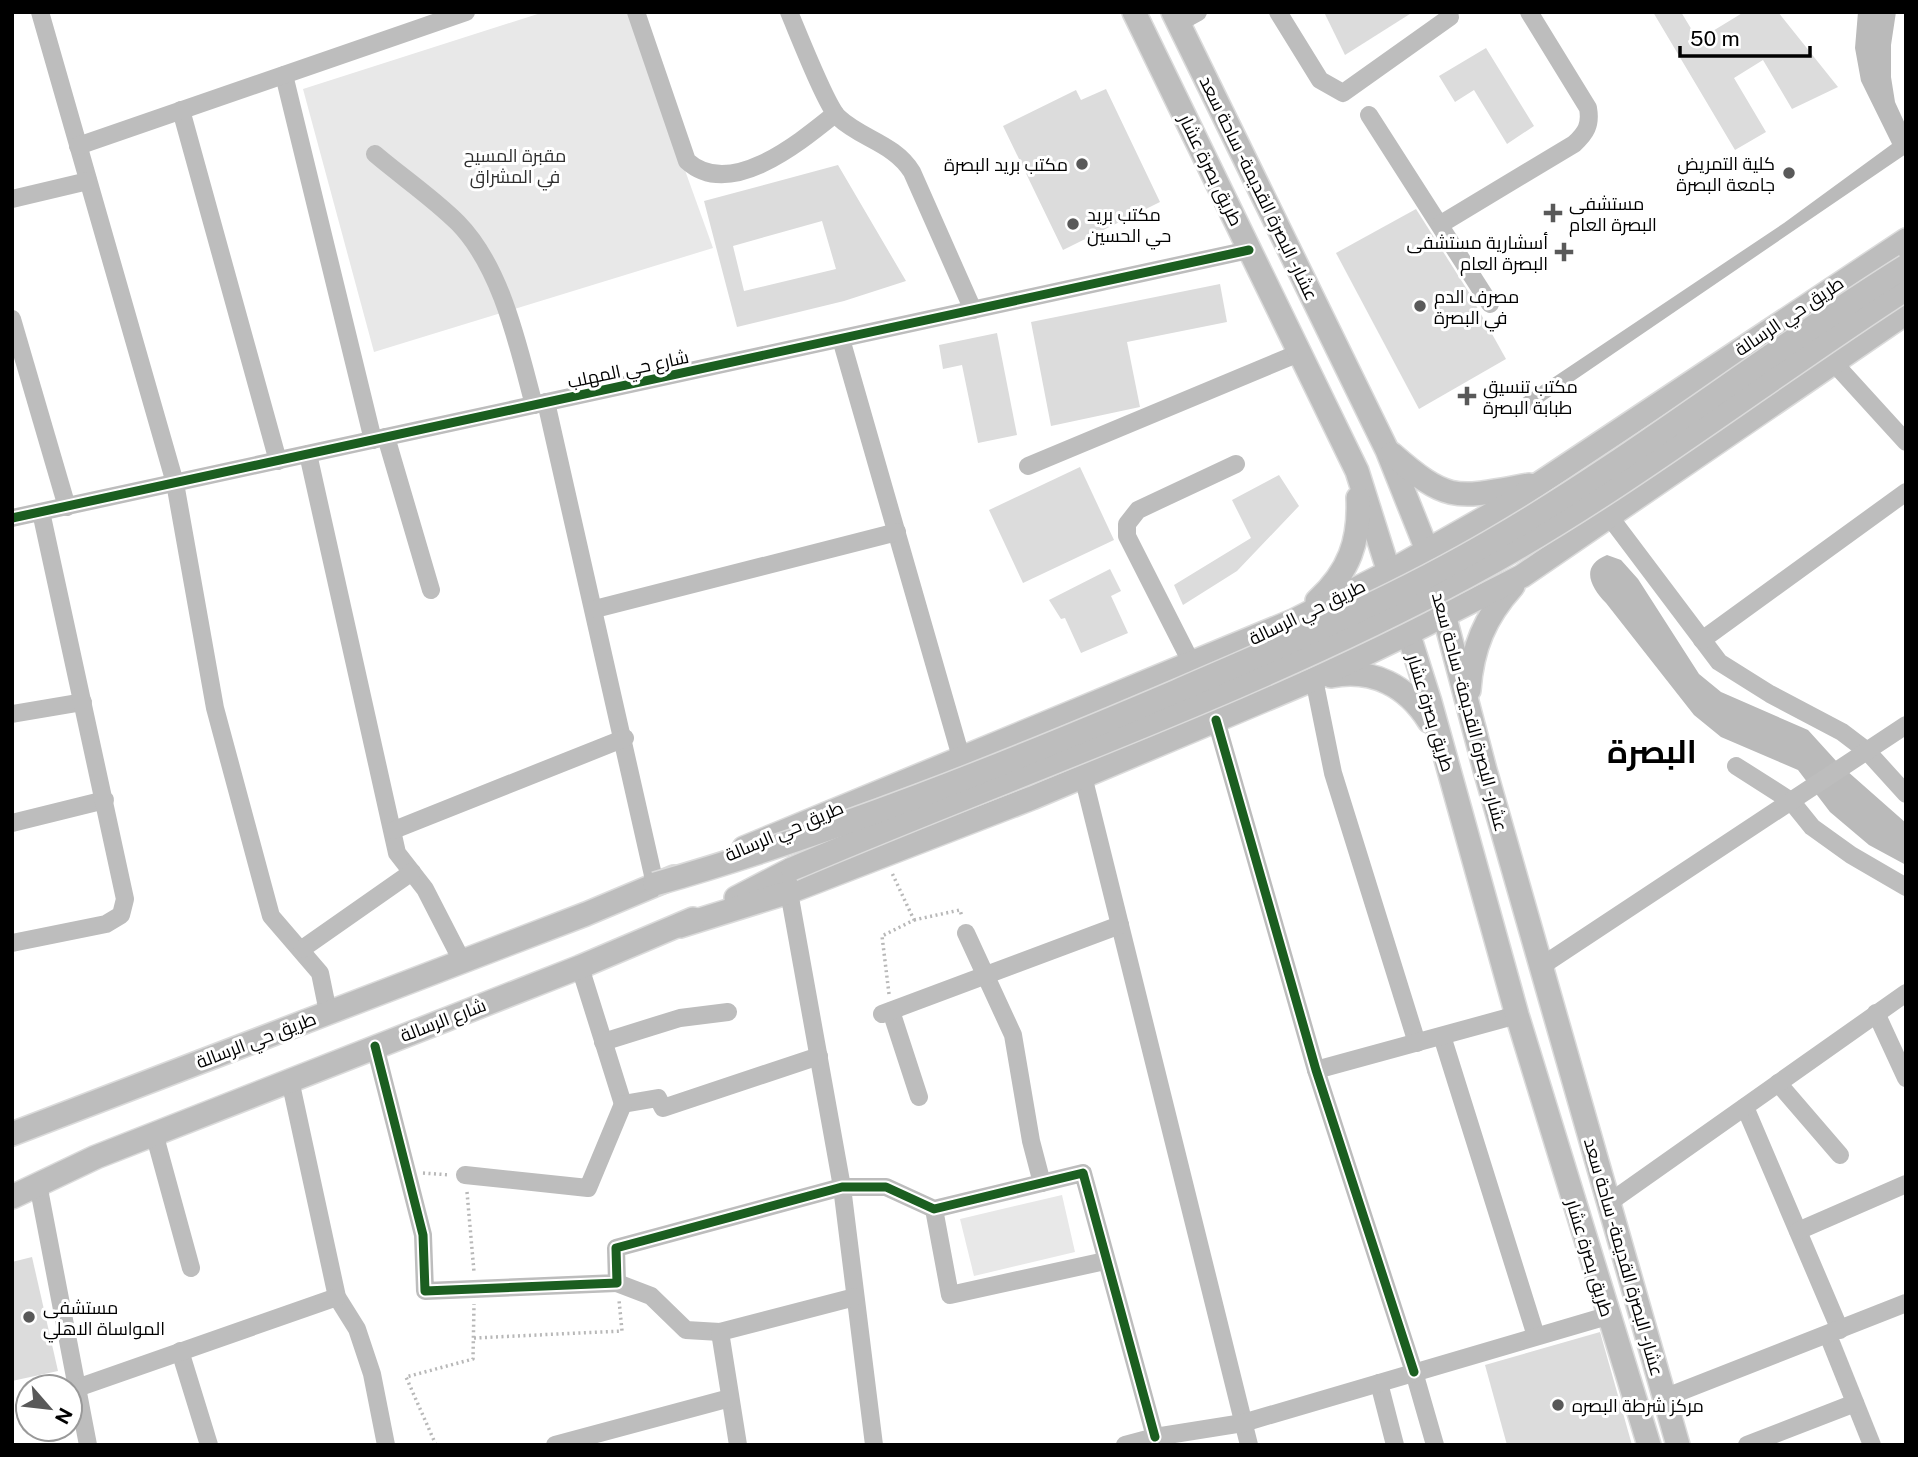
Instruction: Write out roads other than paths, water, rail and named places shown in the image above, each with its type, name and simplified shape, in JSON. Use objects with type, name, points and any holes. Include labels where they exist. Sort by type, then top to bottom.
[{"type":"main road","name":"طريق بصرة عشار","points":[[1134,12],[1356,470],[1440,738],[1517,1016],[1649,1445]]},
{"type":"main road","name":"عشار - البصرة القديمة - ساحة سعد","points":[[1183,16],[1387,450],[1427,550],[1540,967],[1678,1445]]},
{"type":"main road","name":"طريق حي الرسالة","points":[[12,1134],[655,884],[1293,621],[1389,572],[1539,484],[1906,240]]},
{"type":"main road","name":"طريق حي الرسالة","points":[[655,884],[768,852],[937,789],[1296,641],[1384,598],[1495,539],[1906,265]]},
{"type":"main road","name":"شارع الرسالة","points":[[12,1197],[154,1133],[680,926],[792,869],[1284,666],[1394,615],[1533,539],[1906,289]]},
{"type":"main road","points":[[680,926],[789,892],[1083,776],[1314,679],[1445,615],[1522,576],[1906,313]]},
{"type":"main road","points":[[1387,450],[1418,477],[1445,493],[1463,496],[1539,484]]},
{"type":"main road","points":[[1293,621],[1334,585],[1350,560],[1358,530],[1356,470]]},
{"type":"main road","points":[[1468,703],[1471,669],[1480,633],[1499,601],[1522,576]]},
{"type":"main road","points":[[1314,679],[1354,673],[1389,683],[1418,705],[1440,738]]},
{"type":"street","points":[[636,12],[687,161],[697,171],[728,177],[792,149],[835,114]]},
{"type":"street","points":[[789,12],[835,114],[853,129],[904,158],[973,310]]},
{"type":"street","points":[[1278,12],[1320,80],[1343,93],[1450,16]]},
{"type":"street","points":[[1441,223],[1574,144],[1585,134],[1590,120],[1587,108],[1529,12]]},
{"type":"street","points":[[45,13],[78,146],[175,483],[215,708],[271,916],[320,972],[328,1012]]},
{"type":"street","points":[[78,146],[464,13]]},
{"type":"street","points":[[284,75],[379,439],[431,590]]},
{"type":"street","points":[[181,110],[278,461]]},
{"type":"street","points":[[1370,115],[1490,304]]},
{"type":"street","points":[[375,154],[458,223],[482,254],[513,329],[540,404],[595,608],[655,884]]},
{"type":"street","points":[[12,199],[88,181]]},
{"type":"street","name":"شارع حي المهلب","points":[[12,519],[1250,250]]},
{"type":"street","points":[[12,319],[67,507]]},
{"type":"street","points":[[841,338],[961,757]]},
{"type":"street","points":[[1028,466],[1299,353]]},
{"type":"street","points":[[1834,363],[1906,442]]},
{"type":"street","points":[[308,454],[397,853],[425,889],[462,961]]},
{"type":"street","points":[[1192,664],[1127,536],[1127,524],[1138,510],[1236,464]]},
{"type":"street","points":[[1702,640],[1906,492]]},
{"type":"street","points":[[12,943],[106,924],[121,915],[125,899],[41,512]]},
{"type":"street","points":[[1609,516],[1719,662],[1842,732],[1867,751],[1906,794]]},
{"type":"street","points":[[595,608],[897,532]]},
{"type":"street","points":[[1314,679],[1332,773],[1417,1043]]},
{"type":"street","points":[[12,714],[83,702]]},
{"type":"street","points":[[1216,720],[1316,1070],[1414,1372],[1434,1445]]},
{"type":"street","points":[[1540,967],[1906,724]]},
{"type":"street","points":[[394,830],[625,738]]},
{"type":"street","points":[[1736,766],[1797,797],[1812,827],[1851,855],[1906,887]]},
{"type":"street","points":[[1083,776],[1249,1445]]},
{"type":"street","points":[[12,823],[105,800]]},
{"type":"street","points":[[302,949],[412,872]]},
{"type":"street","points":[[789,892],[842,1187],[874,1445]]},
{"type":"street","points":[[919,1097],[887,1012],[1120,925]]},
{"type":"street","points":[[966,933],[1013,1035],[1031,1141],[1042,1183]]},
{"type":"street","points":[[466,1175],[588,1188],[623,1104],[580,967]]},
{"type":"street","points":[[1610,1202],[1906,993]]},
{"type":"street","points":[[603,1042],[680,1018],[728,1012]]},
{"type":"street","points":[[1876,1013],[1906,1078]]},
{"type":"street","points":[[1316,1070],[1517,1016]]},
{"type":"street","points":[[1442,1037],[1536,1336]]},
{"type":"street","points":[[375,1046],[423,1235],[425,1291],[617,1283],[651,1296],[685,1330],[720,1332],[855,1297]]},
{"type":"street","points":[[623,1104],[658,1098],[663,1108],[818,1056]]},
{"type":"street","points":[[290,1080],[337,1297],[357,1329],[372,1374],[386,1445]]},
{"type":"street","points":[[1778,1083],[1840,1155]]},
{"type":"street","points":[[1745,1107],[1798,1231],[1855,1403],[1872,1445]]},
{"type":"street","points":[[154,1133],[191,1268]]},
{"type":"street","points":[[617,1283],[616,1248],[842,1187],[886,1187],[933,1209],[1083,1173],[1155,1437]]},
{"type":"street","points":[[38,1184],[74,1373]]},
{"type":"street","points":[[1798,1231],[1906,1184]]},
{"type":"street","points":[[933,1209],[950,1295],[1105,1261]]},
{"type":"street","points":[[84,1385],[337,1297]]},
{"type":"street","points":[[1664,1398],[1906,1303]]},
{"type":"street","points":[[1125,1445],[1155,1437],[1243,1423],[1607,1315]]},
{"type":"street","points":[[720,1332],[738,1445]]},
{"type":"street","points":[[180,1351],[209,1445]]},
{"type":"street","points":[[1379,1382],[1395,1445]]},
{"type":"street","points":[[555,1445],[730,1398]]},
{"type":"street","points":[[1747,1445],[1855,1403]]},
{"type":"street","points":[[84,1424],[88,1445]]},
{"type":"place","name":"مكتب بريد البصرة","points":[[1082,164]]},
{"type":"place","name":"كلية التمريض جامعة البصرة","points":[[1789,173]]},
{"type":"place","name":"مستشفى البصرة العام","points":[[1553,213]]},
{"type":"place","name":"مكتب بريد حي الحسين","points":[[1073,224]]},
{"type":"place","name":"أسشارية مستشفى البصرة العام","points":[[1564,252]]},
{"type":"place","name":"مصرف الدم في البصرة","points":[[1420,306]]},
{"type":"place","name":"مكتب تنسيق طبابة البصرة","points":[[1467,396]]},
{"type":"place","name":"مستشفى المواساة اﻻهلي","points":[[29,1317]]},
{"type":"place","name":"مركز شرطة البصره","points":[[1558,1405]]},
{"type":"district","name":"البصرة","points":[[1652,751]]},
{"type":"park label","name":"مقبرة المسيح في المشراق","points":[[515,165]]}]
